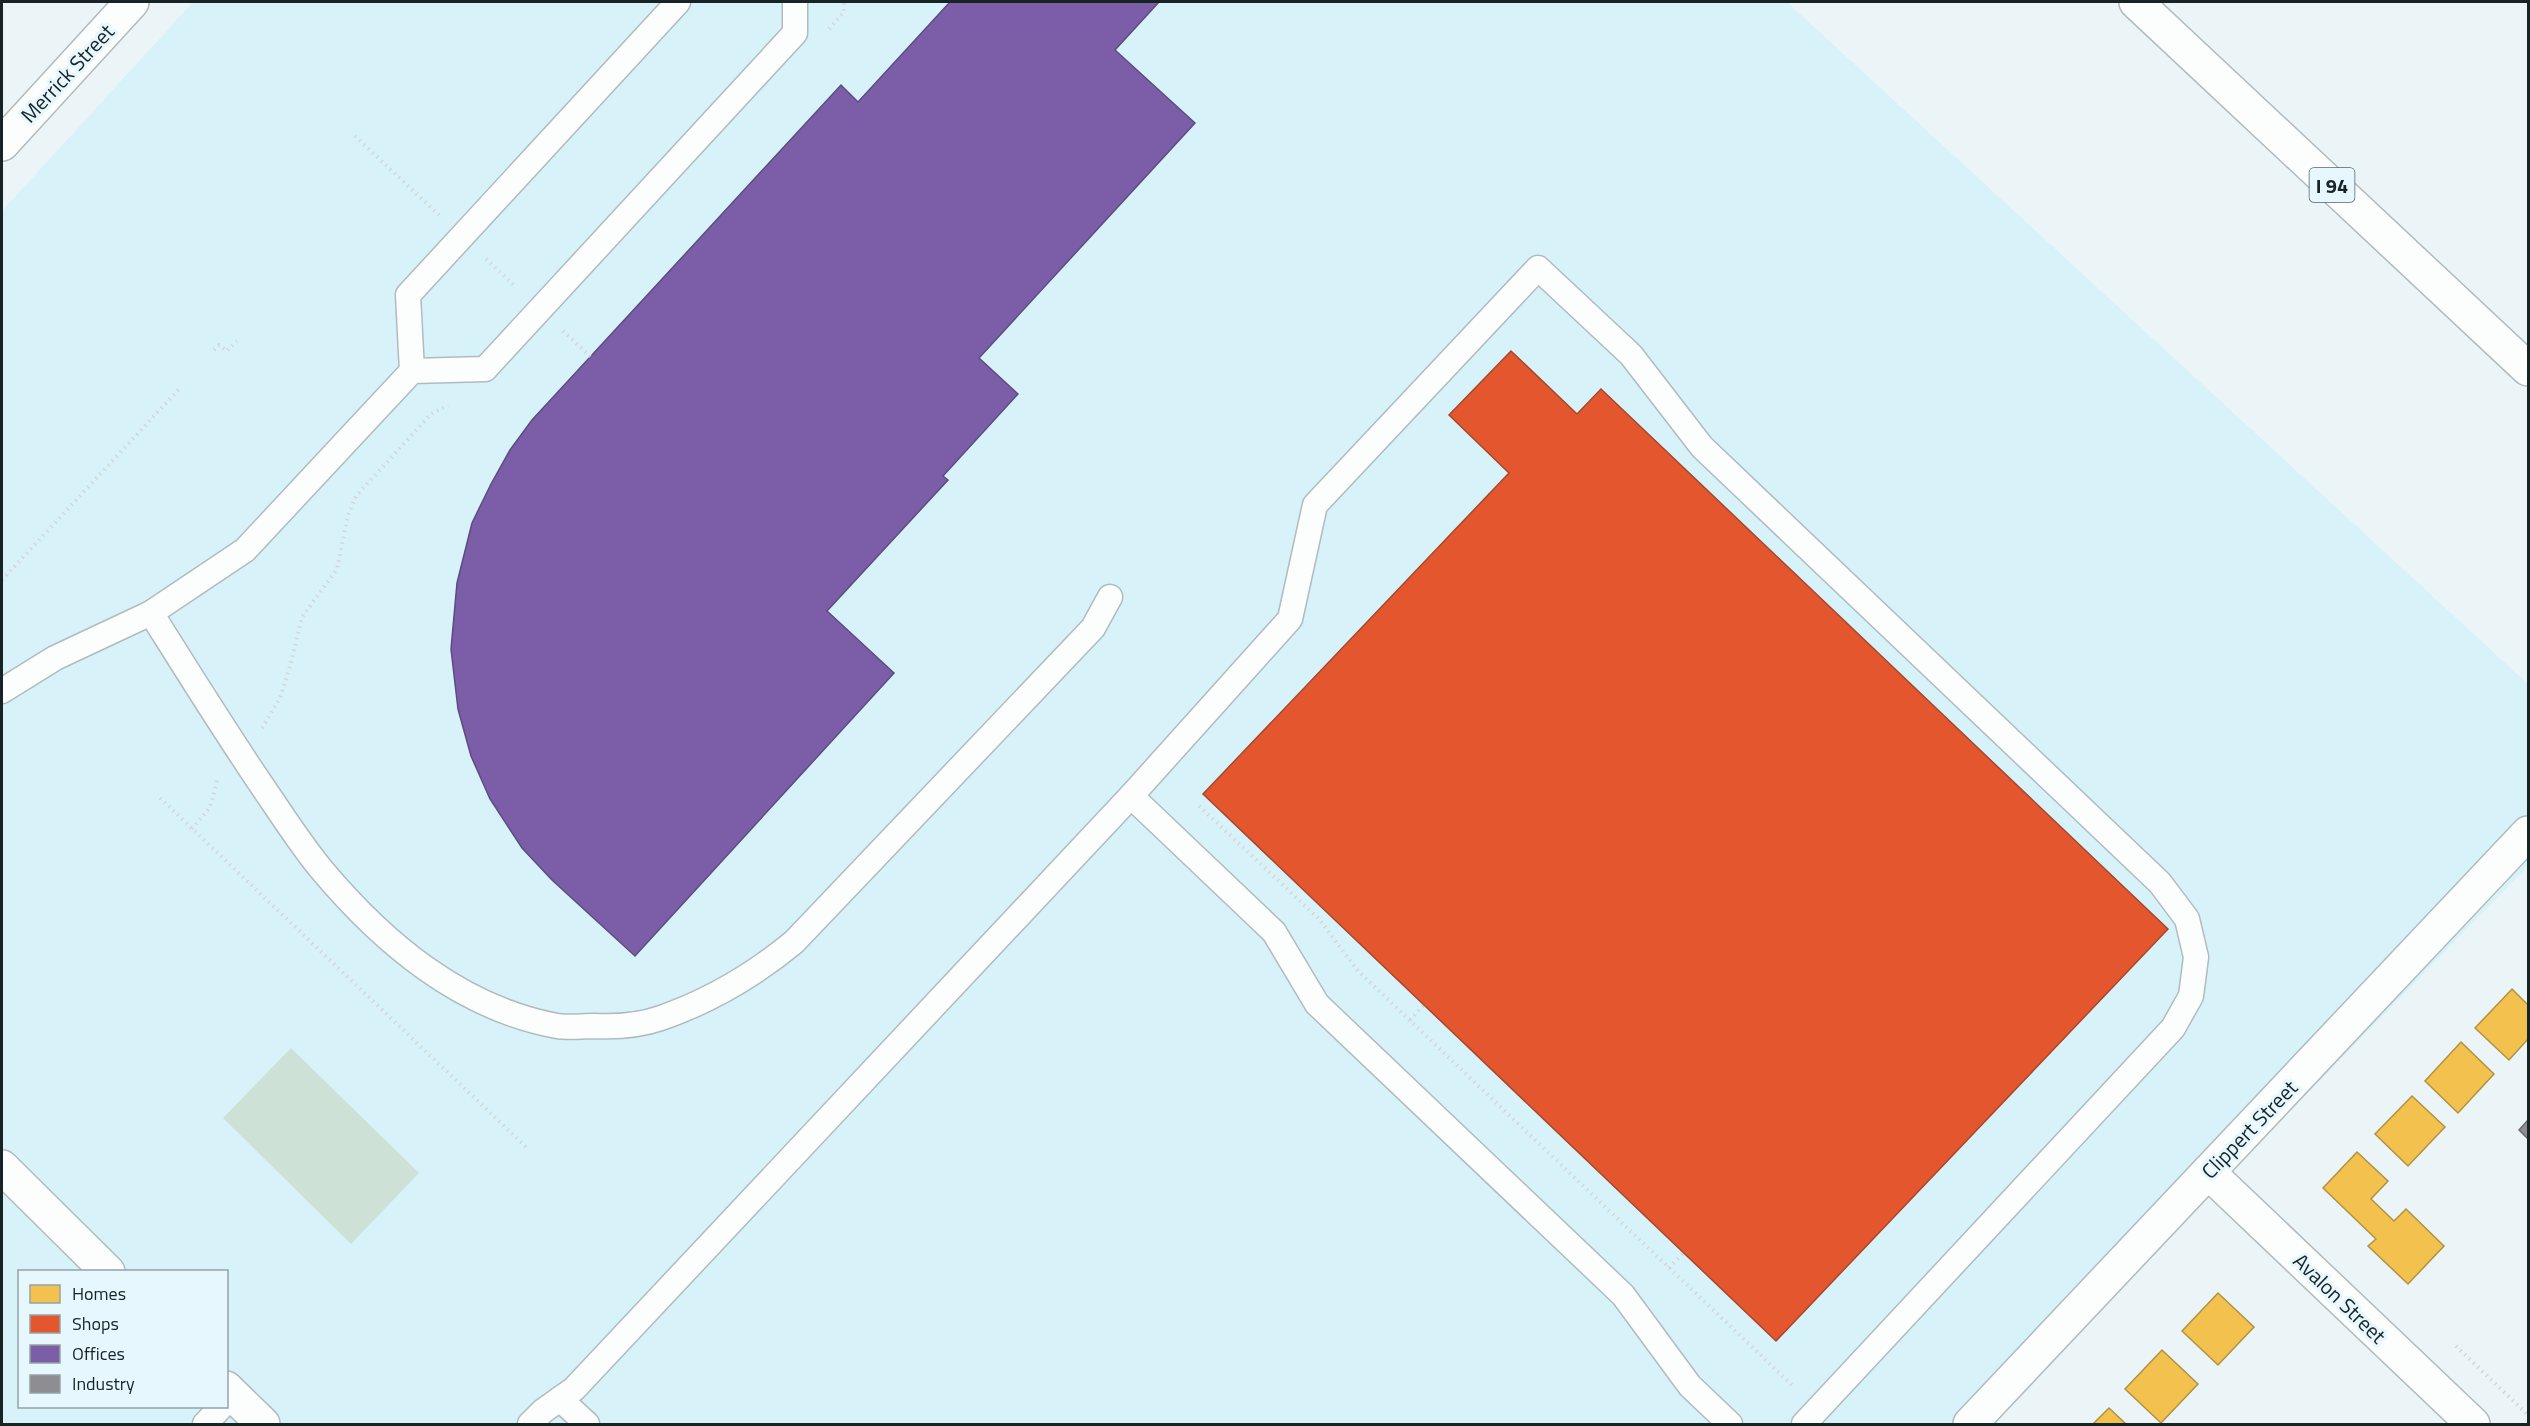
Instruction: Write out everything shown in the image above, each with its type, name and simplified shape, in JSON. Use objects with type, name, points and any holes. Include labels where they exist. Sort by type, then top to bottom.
[{"type":"main road","name":"Merrick Street","points":[[2,144],[132,2]]},
{"type":"main road","name":"I 94","points":[[2136,2],[2529,369]]},
{"type":"main road","name":"Clippert Street","points":[[1970,1425],[2529,833]]},
{"type":"main road","points":[[2,1167],[106,1270]]},
{"type":"main road","name":"Avalon Street","points":[[2208,1172],[2473,1425]]},
{"type":"main road","points":[[228,1399],[263,1425]]},
{"type":"lane","points":[[412,371],[408,295],[678,2]]},
{"type":"lane","points":[[2,691],[55,658],[151,613],[245,550],[412,371],[485,369],[795,33],[795,2]]},
{"type":"lane","points":[[530,1425],[543,1411],[574,1389],[1131,796],[1290,619],[1315,505],[1538,268],[1630,356],[1702,447],[2160,883],[2187,919],[2196,957],[2191,996],[2173,1028],[1804,1425]]},
{"type":"lane","points":[[151,613],[239,753],[314,859],[362,915],[401,951],[436,977],[514,1015],[559,1026],[612,1026],[659,1019],[708,998],[759,970],[794,942],[1086,637],[1110,597]]},
{"type":"lane","points":[[1131,796],[1274,932],[1317,1004],[1623,1295],[1690,1386],[1730,1425]]},
{"type":"lane","points":[[560,1399],[587,1425]]},
{"type":"lane","points":[[205,1425],[219,1408]]},
{"type":"path","points":[[214,350],[219,345],[227,351],[237,341]]},
{"type":"path","points":[[2,580],[180,388]]},
{"type":"path","points":[[192,829],[210,807],[221,773]]},
{"type":"path","points":[[160,798],[526,1147]]},
{"type":"path","points":[[1199,806],[1319,919],[1358,971],[1795,1388]]},
{"type":"path","points":[[1410,1020],[1424,1005]]},
{"type":"path","points":[[1669,1268],[1684,1252]]},
{"type":"path","points":[[2456,1346],[2529,1415]]},
{"type":"shaded area","points":[[193,2],[1787,2],[2528,684],[2528,866],[1987,1424],[2,1424],[2,211]]},
{"type":"green space","points":[[291,1048],[419,1173],[351,1244],[223,1118]]},
{"type":"building: Homes","points":[[2512,989],[2528,1005],[2528,1039],[2509,1060],[2475,1028]]},
{"type":"building: Homes","points":[[2461,1042],[2494,1074],[2458,1113],[2425,1081]]},
{"type":"building: Homes","points":[[2412,1096],[2445,1127],[2408,1166],[2375,1134]]},
{"type":"building: Homes","points":[[2357,1152],[2388,1181],[2371,1199],[2394,1221],[2406,1209],[2444,1246],[2408,1284],[2368,1246],[2376,1239],[2323,1188]]},
{"type":"building: Homes","points":[[2218,1293],[2254,1327],[2218,1365],[2182,1331]]},
{"type":"building: Homes","points":[[2162,1350],[2198,1384],[2161,1423],[2125,1389]]},
{"type":"building: Homes","points":[[2109,1408],[2126,1424],[2093,1424]]},
{"type":"building: Shops","points":[[1511,351],[1577,414],[1601,389],[2168,929],[1776,1341],[1203,794],[1509,473],[1449,415]]},
{"type":"building: Offices","points":[[950,2],[1159,2],[1115,50],[1195,123],[979,358],[1018,394],[943,476],[948,480],[827,611],[894,673],[635,956],[552,880],[522,848],[490,799],[471,756],[458,709],[451,649],[457,583],[472,523],[510,450],[532,420],[841,85],[858,102]]},
{"type":"building: Industry","points":[[2528,1120],[2528,1139],[2519,1130]]}]
